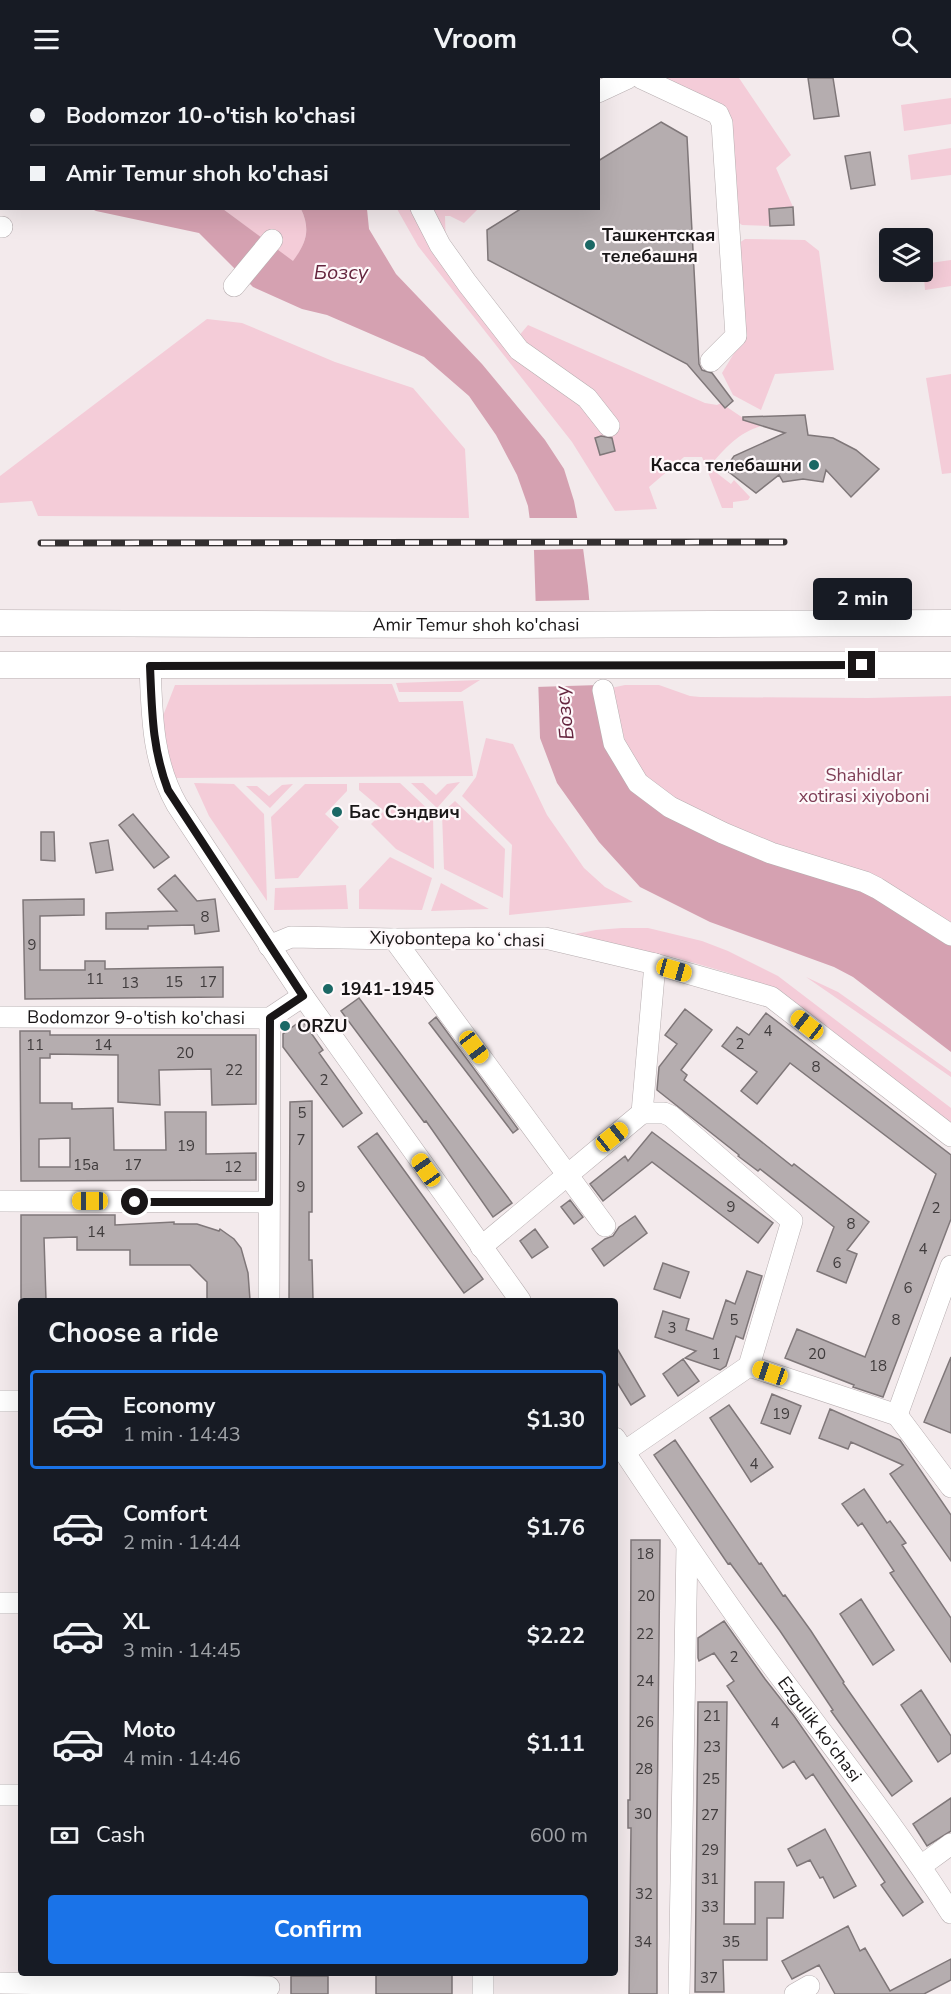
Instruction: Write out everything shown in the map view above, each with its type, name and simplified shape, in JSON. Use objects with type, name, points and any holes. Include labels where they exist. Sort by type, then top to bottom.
[{"type":"main road","name":"Amir Temur shoh ko'chasi","points":[[0,623],[483,625],[951,622]]},
{"type":"main road","points":[[0,665],[951,665]]},
{"type":"street","points":[[600,91],[628,78]]},
{"type":"street","points":[[641,78],[718,114],[722,123],[736,336],[711,362]]},
{"type":"street","points":[[422,210],[440,244],[467,283],[519,350],[587,398],[609,426]]},
{"type":"street","points":[[234,286],[272,240]]},
{"type":"street","points":[[150,666],[153,738],[168,790],[303,996],[519,1298]]},
{"type":"street","points":[[603,690],[614,743],[638,783],[670,807],[771,853],[865,882],[951,935]]},
{"type":"street","name":"Xiyobontepa koʻchasi","points":[[269,946],[291,937],[545,938],[654,964],[771,998],[951,1136]]},
{"type":"street","points":[[394,939],[605,1226]]},
{"type":"street","points":[[642,1113],[654,964]]},
{"type":"street","name":"Bodomzor 9-o'tish ko'chasi","points":[[0,1017],[270,1018],[303,996]]},
{"type":"street","points":[[269,1298],[270,1018]]},
{"type":"street","points":[[481,1247],[642,1113],[664,1113],[671,1116],[792,1221],[749,1366],[620,1445]]},
{"type":"street","points":[[0,1201],[269,1202]]},
{"type":"street","points":[[897,1415],[951,1266]]},
{"type":"street","points":[[749,1366],[897,1415],[951,1487]]},
{"type":"street","points":[[0,1401],[18,1401]]},
{"type":"street","name":"Ezgulik ko'chasi","points":[[620,1445],[687,1546],[762,1652],[921,1866],[951,1913]]},
{"type":"street","points":[[679,1994],[687,1546]]},
{"type":"street","points":[[0,1603],[18,1603]]},
{"type":"street","points":[[0,1795],[18,1795]]},
{"type":"street","points":[[921,1866],[951,1845]]},
{"type":"street","points":[[483,1976],[483,1994]]},
{"type":"street","points":[[0,1983],[269,1985]]},
{"type":"green space","points":[[657,78],[739,78],[791,155],[776,168],[793,207],[769,209],[770,226],[742,225],[734,219],[728,126]]},
{"type":"green space","points":[[951,98],[951,124],[904,131],[901,105]]},
{"type":"green space","points":[[951,148],[951,175],[911,180],[908,155]]},
{"type":"green space","points":[[224,210],[301,210],[306,223],[306,236],[293,262]]},
{"type":"green space","points":[[398,210],[414,210],[512,344],[528,325],[705,403],[717,405],[721,403],[743,418],[761,426],[739,437],[709,467],[731,484],[734,480],[750,497],[748,500],[733,502],[733,508],[722,508],[702,457],[684,457],[649,487],[657,509],[615,511],[572,442],[418,246]]},
{"type":"green space","points":[[426,210],[477,210],[464,223],[445,216],[446,250]]},
{"type":"green space","points":[[745,239],[805,240],[819,251],[834,370],[775,374],[761,410],[733,395],[722,373],[736,350],[739,243]]},
{"type":"green space","points":[[951,260],[951,286],[925,290],[924,282],[933,282],[933,263]]},
{"type":"green space","points":[[207,319],[242,323],[335,362],[413,388],[465,449],[469,518],[38,516],[32,501],[0,503],[0,476]]},
{"type":"green space","points":[[951,374],[951,473],[942,474],[926,378]]},
{"type":"green space","points":[[480,680],[461,692],[399,692],[396,683]]},
{"type":"green space","points":[[392,684],[399,702],[463,701],[473,776],[174,778],[161,721],[175,685]]},
{"type":"green space","name":"Shahidlar xotirasi xiyoboni","points":[[625,685],[659,685],[690,696],[700,697],[951,696],[951,927],[684,804],[644,776],[626,745],[611,688]]},
{"type":"green space","points":[[486,738],[513,744],[547,815],[584,868],[605,887],[633,902],[509,915],[512,845],[462,796],[476,777]]},
{"type":"green space","points":[[460,782],[437,808],[411,783],[423,783],[436,795],[447,784]]},
{"type":"green space","points":[[194,783],[234,784],[264,814],[267,901],[209,816]]},
{"type":"green space","points":[[359,783],[400,783],[433,814],[434,869],[396,849],[371,824],[384,811],[359,790]]},
{"type":"green space","points":[[293,784],[270,808],[246,786],[257,786],[269,796],[282,785]]},
{"type":"green space","points":[[305,784],[347,784],[347,791],[325,814],[339,827],[298,878],[275,879],[271,817]]},
{"type":"green space","points":[[455,801],[505,849],[503,898],[444,869],[442,813]]},
{"type":"green space","points":[[390,857],[432,878],[422,910],[359,909],[359,890]]},
{"type":"green space","points":[[441,883],[489,909],[431,911]]},
{"type":"green space","points":[[346,885],[348,909],[274,910],[275,888]]},
{"type":"green space","points":[[622,928],[648,928],[702,941],[778,976],[951,1108],[951,1123],[781,991],[677,958],[570,935]]},
{"type":"green space","points":[[806,977],[838,992],[951,1072],[951,1077]]},
{"type":"water","name":"Бозсу","points":[[94,210],[224,210],[293,261],[306,236],[306,223],[301,210],[367,210],[369,229],[396,274],[482,364],[545,440],[564,469],[574,501],[583,548],[597,689],[634,788],[866,890],[951,943],[951,1052],[853,977],[834,967],[710,922],[640,887],[599,842],[557,783],[540,738],[534,551],[528,506],[517,475],[496,435],[469,396],[424,357],[327,315],[302,309],[253,287],[199,233]]},
{"type":"pier","points":[[527,518],[580,518],[586,549],[531,550]]},
{"type":"pier","points":[[592,600],[599,685],[535,687],[533,601]]},
{"type":"building","points":[[808,78],[833,78],[839,116],[814,119]]},
{"type":"building","name":"Ташкентская телебашня","points":[[661,122],[687,137],[699,364],[702,370],[712,373],[733,401],[725,408],[687,364],[488,260],[487,230],[519,210],[600,210],[600,160]]},
{"type":"building","points":[[870,152],[875,185],[851,189],[845,156]]},
{"type":"building","points":[[793,207],[794,225],[770,226],[769,209]]},
{"type":"building","points":[[805,415],[808,435],[833,438],[856,450],[879,469],[851,497],[826,470],[823,482],[803,479],[783,482],[779,475],[756,493],[725,469],[734,456],[785,433],[743,420],[743,417]]},
{"type":"building","points":[[601,436],[612,438],[615,451],[600,455],[595,438]]},
{"type":"building","points":[[133,814],[169,857],[154,868],[119,825]]},
{"type":"building","points":[[41,832],[54,832],[55,861],[41,860]]},
{"type":"building","points":[[108,840],[113,870],[96,873],[90,843]]},
{"type":"building","points":[[175,875],[197,901],[215,899],[219,931],[195,934],[194,925],[148,926],[148,929],[106,929],[106,913],[177,911],[158,889]]},
{"type":"building","points":[[84,899],[84,915],[40,916],[40,970],[85,970],[85,961],[105,961],[105,969],[223,967],[223,997],[25,999],[23,900]]},
{"type":"building","points":[[359,998],[512,1203],[493,1217],[426,1121],[424,1122],[341,1011]]},
{"type":"building","points":[[685,1009],[712,1030],[681,1070],[687,1075],[684,1080],[792,1166],[794,1164],[869,1222],[847,1250],[857,1254],[846,1283],[817,1271],[834,1227],[760,1169],[758,1171],[738,1156],[657,1090],[659,1067],[677,1044],[665,1035]]},
{"type":"building","points":[[766,1013],[951,1155],[951,1219],[883,1397],[853,1387],[854,1385],[785,1358],[797,1329],[865,1357],[936,1174],[790,1063],[757,1104],[741,1091],[757,1072],[722,1046],[737,1027],[749,1035]]},
{"type":"building","points":[[436,1017],[518,1129],[513,1133],[429,1023]]},
{"type":"building","points":[[302,1020],[323,1050],[319,1053],[362,1113],[343,1127],[283,1047],[283,1034]]},
{"type":"building","points":[[20,1031],[50,1031],[50,1035],[256,1035],[256,1104],[212,1105],[211,1069],[159,1070],[160,1105],[118,1102],[118,1055],[50,1054],[50,1058],[40,1058],[40,1103],[72,1103],[72,1109],[113,1108],[114,1150],[166,1150],[165,1112],[206,1112],[206,1154],[256,1153],[256,1180],[21,1181]],"holes":[[[70,1138],[70,1167],[39,1167],[39,1139]]]},
{"type":"building","points":[[312,1101],[312,1212],[309,1212],[309,1260],[312,1260],[313,1298],[289,1298],[290,1102]]},
{"type":"building","points":[[652,1132],[773,1223],[758,1243],[652,1162],[603,1201],[590,1184],[625,1156],[628,1161]]},
{"type":"building","points":[[377,1133],[483,1279],[464,1293],[358,1147]]},
{"type":"building","points":[[570,1200],[583,1217],[574,1224],[561,1207]]},
{"type":"building","points":[[21,1215],[115,1215],[115,1225],[174,1222],[174,1224],[197,1224],[219,1231],[220,1229],[234,1239],[241,1248],[248,1273],[250,1298],[207,1298],[207,1282],[190,1265],[130,1265],[130,1250],[77,1250],[77,1237],[44,1238],[46,1298],[21,1298]]},
{"type":"building","points":[[635,1216],[647,1233],[604,1266],[592,1249],[613,1236],[619,1227]]},
{"type":"building","points":[[535,1229],[548,1247],[532,1258],[520,1241]]},
{"type":"building","points":[[663,1263],[689,1272],[680,1298],[654,1289]]},
{"type":"building","points":[[747,1271],[762,1276],[743,1339],[736,1336],[726,1366],[720,1370],[685,1358],[696,1351],[655,1337],[663,1311],[689,1319],[686,1330],[713,1339],[726,1300],[735,1304]]},
{"type":"building","points":[[618,1350],[645,1396],[631,1405],[618,1384]]},
{"type":"building","points":[[951,1357],[951,1433],[924,1422]]},
{"type":"building","points":[[683,1359],[699,1381],[678,1396],[663,1374]]},
{"type":"building","points":[[772,1394],[801,1406],[790,1434],[761,1423]]},
{"type":"building","points":[[729,1405],[773,1467],[751,1482],[710,1418]]},
{"type":"building","points":[[830,1409],[900,1440],[951,1515],[951,1561],[890,1474],[903,1465],[851,1442],[848,1449],[819,1438]]},
{"type":"building","points":[[675,1440],[759,1564],[761,1563],[783,1596],[785,1595],[811,1631],[843,1683],[912,1781],[892,1796],[831,1711],[833,1710],[780,1631],[730,1563],[728,1564],[654,1455]]},
{"type":"building","points":[[864,1489],[887,1523],[890,1521],[906,1543],[902,1545],[951,1618],[951,1662],[890,1573],[894,1571],[862,1523],[858,1526],[842,1504]]},
{"type":"building","points":[[631,1540],[660,1540],[657,1994],[629,1994],[631,1828],[628,1828],[628,1800],[630,1800]]},
{"type":"building","points":[[861,1599],[894,1650],[873,1665],[840,1614]]},
{"type":"building","points":[[724,1621],[794,1716],[923,1902],[903,1916],[881,1885],[885,1882],[813,1774],[806,1779],[794,1761],[783,1768],[727,1686],[734,1681],[714,1653],[699,1661],[698,1638]]},
{"type":"building","points":[[921,1690],[951,1736],[951,1753],[938,1762],[901,1705]]},
{"type":"building","points":[[698,1702],[727,1702],[724,1924],[755,1924],[755,1882],[784,1882],[783,1918],[767,1918],[767,1960],[723,1960],[724,1992],[695,1992]]},
{"type":"building","points":[[951,1798],[951,1831],[927,1846],[913,1824]]},
{"type":"building","points":[[825,1829],[856,1886],[834,1898],[823,1877],[820,1878],[810,1860],[797,1866],[788,1849]]},
{"type":"building","points":[[848,1926],[860,1951],[865,1948],[890,1991],[951,1959],[951,1980],[924,1994],[835,1994],[819,1965],[792,1979],[782,1961]]},
{"type":"building","points":[[291,1976],[328,1976],[328,1994],[291,1994]]},
{"type":"building","points":[[376,1976],[452,1976],[452,1994],[376,1994]]},
{"type":"railway","points":[[41,543],[784,542]]},
{"type":"place","name":"Ташкентская телебашня","points":[[590,245]]},
{"type":"place","name":"Касса телебашни","points":[[814,465]]},
{"type":"place","name":"Бас Сэндвич","points":[[337,812]]},
{"type":"place","name":"1941-1945","points":[[328,989]]},
{"type":"place","name":"ORZU","points":[[285,1026]]},
{"type":"route","points":[[135,1202],[269,1202],[270,1018],[303,996],[168,790],[153,738],[150,666],[862,665]]}]
